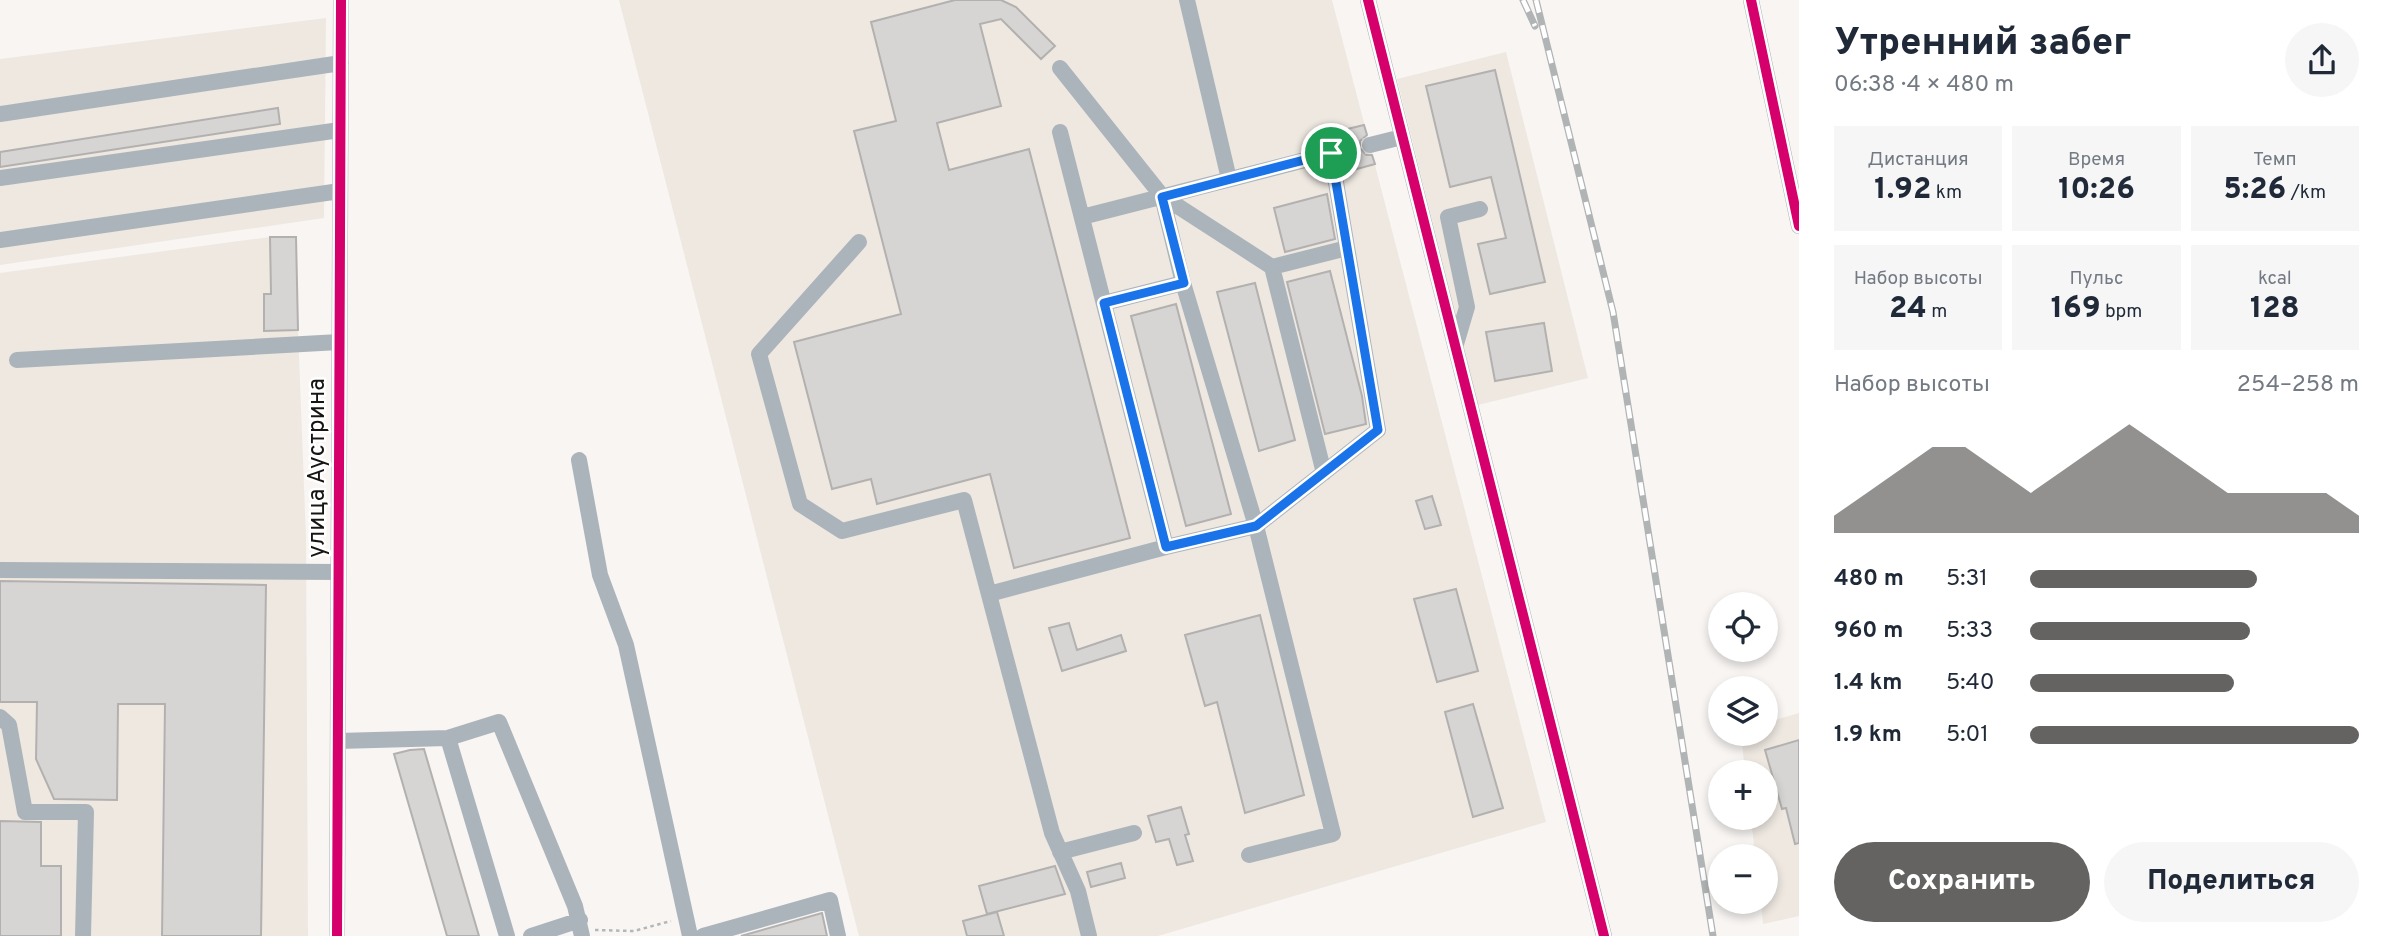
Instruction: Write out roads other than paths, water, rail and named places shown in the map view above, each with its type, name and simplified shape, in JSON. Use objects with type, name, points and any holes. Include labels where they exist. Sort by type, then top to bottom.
[{"type":"street","name":"улица Аустрина","points":[[337,936],[341,0]]},
{"type":"street","points":[[1187,0],[1229,179]]},
{"type":"street","points":[[1368,0],[1604,936]]},
{"type":"street","points":[[1756,2],[1799,226]]},
{"type":"street","points":[[0,114],[341,63]]},
{"type":"street","points":[[1060,68],[1162,197],[1272,267],[1324,473]]},
{"type":"street","points":[[0,178],[340,130]]},
{"type":"street","points":[[1060,132],[1166,547]]},
{"type":"street","points":[[1370,145],[1402,137]]},
{"type":"street","points":[[989,594],[1256,526],[1378,430],[1347,248],[1336,152],[1082,217]]},
{"type":"street","points":[[0,240],[340,191]]},
{"type":"street","points":[[1162,197],[1184,283],[1256,526],[1333,834],[1249,855]]},
{"type":"street","points":[[1455,346],[1467,307],[1448,217],[1480,209]]},
{"type":"street","points":[[859,242],[759,354],[800,504],[842,531],[964,500],[1052,833],[1078,891],[1089,936]]},
{"type":"street","points":[[1272,267],[1347,248]]},
{"type":"street","points":[[1104,303],[1184,283]]},
{"type":"street","points":[[17,360],[339,342]]},
{"type":"street","points":[[579,460],[600,575],[626,645],[690,936]]},
{"type":"street","points":[[0,570],[338,572]]},
{"type":"street","points":[[0,718],[9,725],[25,812],[86,812],[83,936]]},
{"type":"street","points":[[338,741],[448,738],[499,722],[581,929],[531,936]]},
{"type":"street","points":[[448,738],[506,936]]},
{"type":"street","points":[[1060,852],[1134,833]]},
{"type":"street","points":[[703,936],[830,900],[838,936]]},
{"type":"tunnel","points":[[1340,151],[1370,145]]},
{"type":"railway","points":[[1523,0],[1535,26]]},
{"type":"railway","points":[[1536,0],[1613,312],[1713,936]]}]
